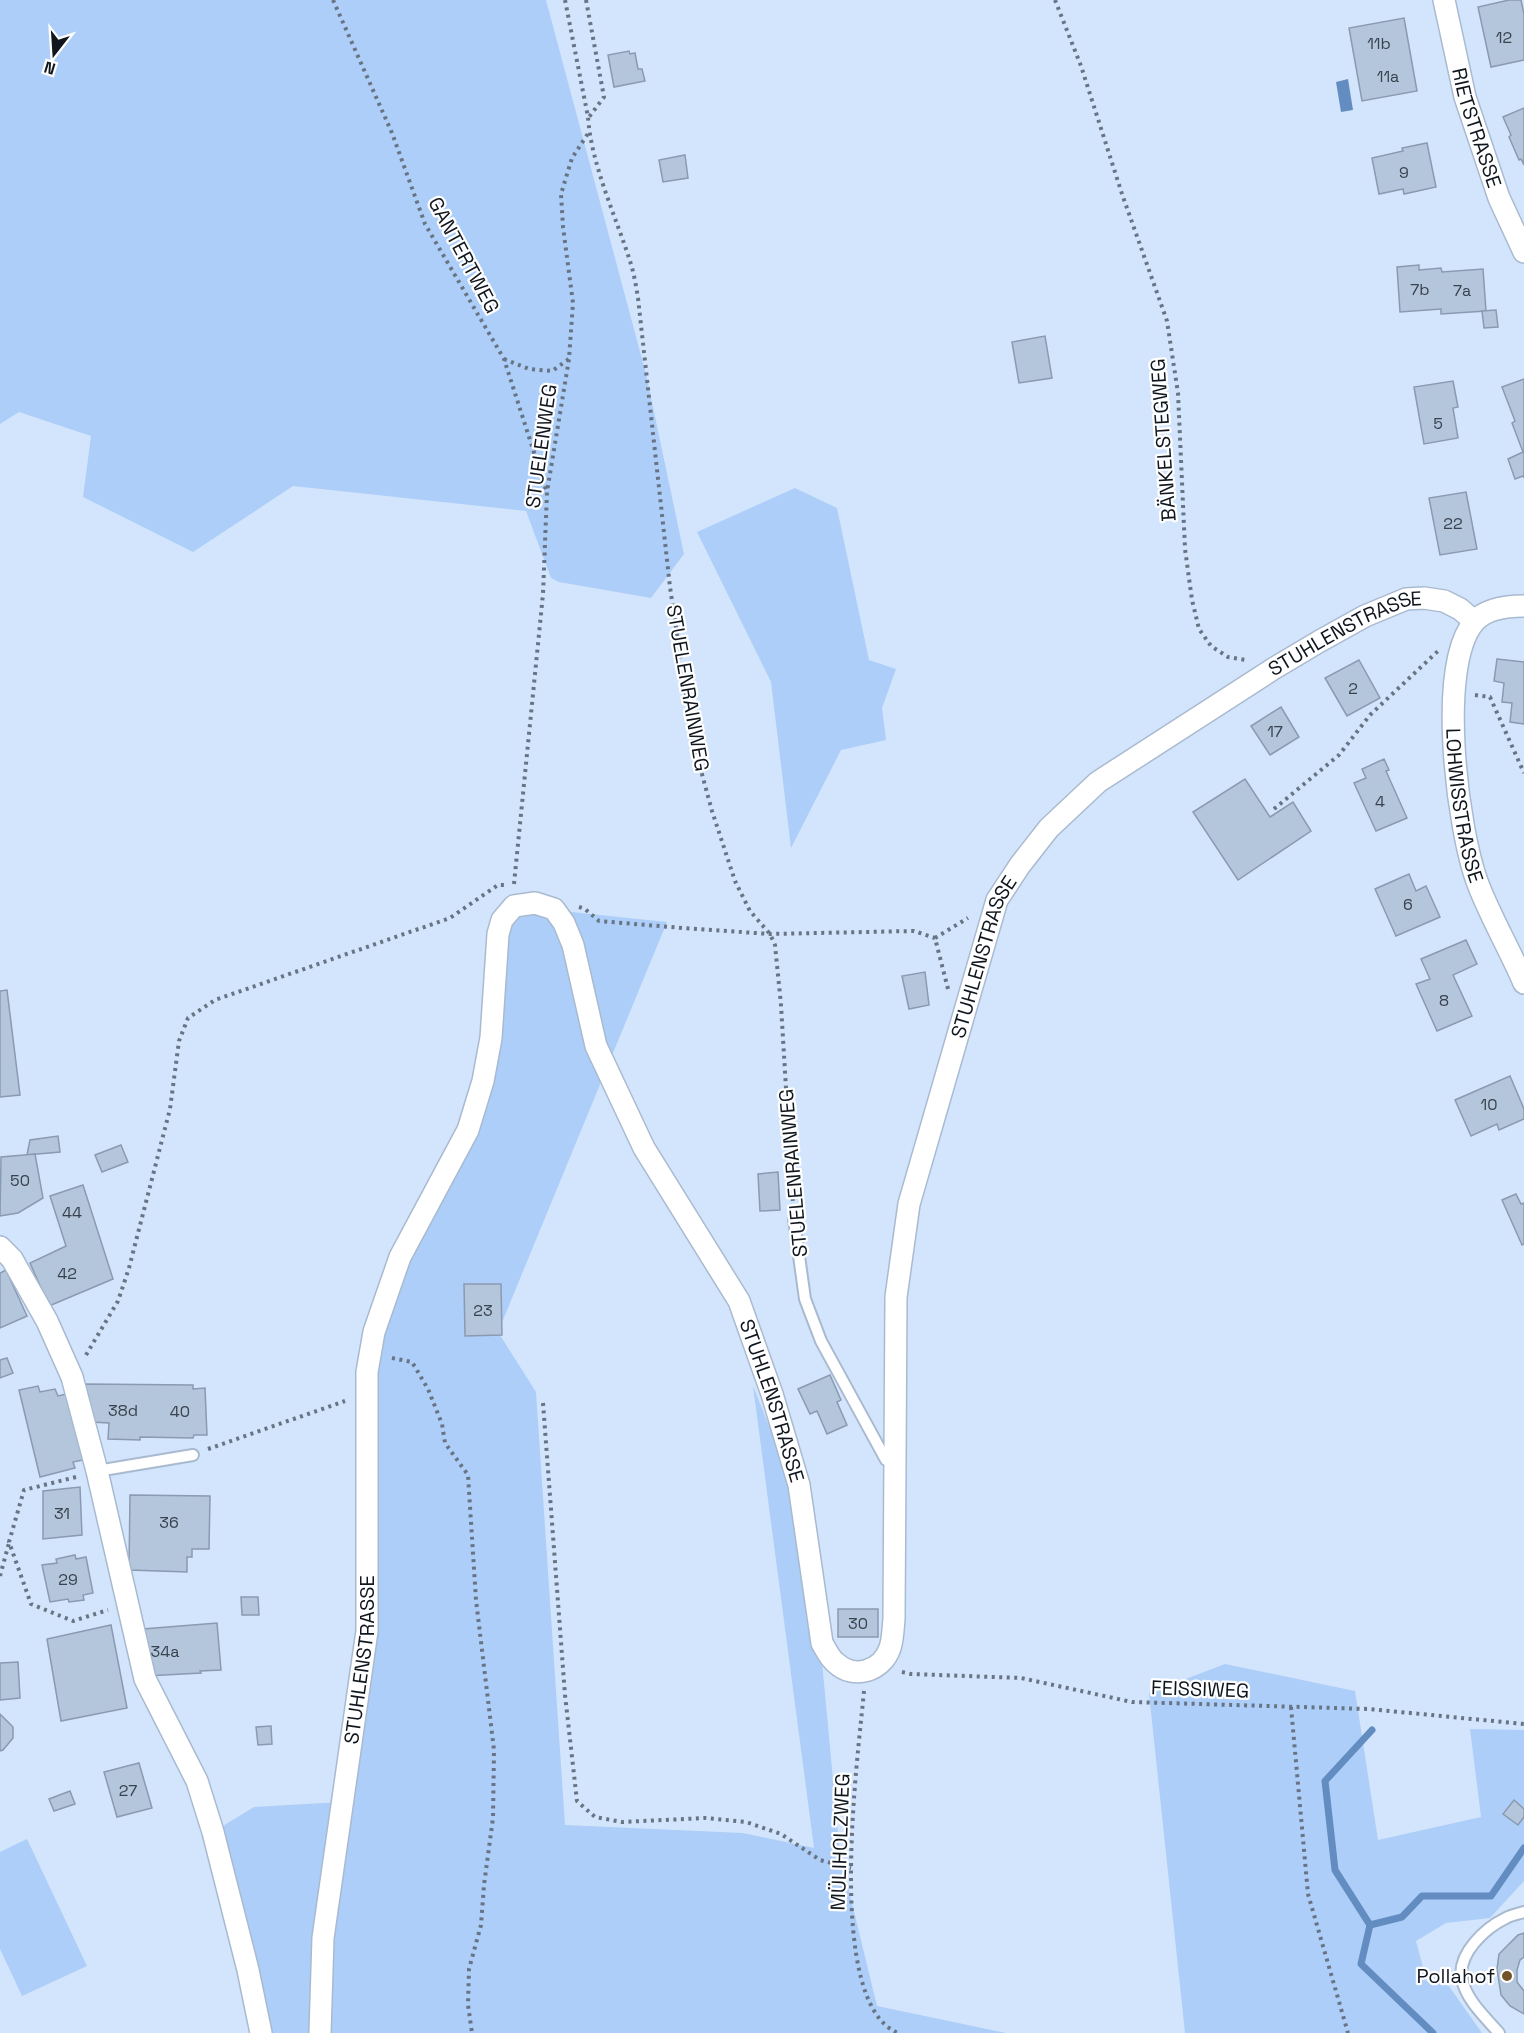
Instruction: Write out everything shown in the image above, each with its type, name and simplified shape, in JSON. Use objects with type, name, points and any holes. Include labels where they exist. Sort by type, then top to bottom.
[{"type":"street","name":"RIETSTRASSE","points":[[1444,0],[1465,97],[1499,198],[1524,252]]},
{"type":"street","name":"STUHLENSTRASSE","points":[[320,2033],[323,1938],[367,1631],[368,1366],[374,1332],[400,1257],[468,1130],[483,1081],[491,1038],[498,934],[502,920],[514,906],[535,903],[554,909],[564,922],[573,945],[596,1046],[644,1148],[739,1301],[772,1394],[799,1485],[822,1643],[835,1663],[849,1672],[872,1668],[890,1648],[894,1619],[897,1297],[909,1204],[997,900],[1020,865],[1049,828],[1098,782],[1273,669],[1365,616],[1406,599],[1424,598],[1444,602],[1460,609],[1474,621]]},
{"type":"street","points":[[1474,621],[1492,610],[1524,606]]},
{"type":"street","name":"LOHWISSTRASSE","points":[[1474,621],[1463,641],[1458,659],[1455,692],[1456,785],[1464,835],[1478,884],[1524,983]]},
{"type":"street","points":[[0,1247],[12,1259],[47,1321],[72,1377],[98,1471],[145,1679],[197,1781],[213,1832],[248,1970],[261,2033]]},
{"type":"lane","name":"STUELENRAINWEG","points":[[794,1220],[805,1299],[821,1341],[886,1460],[895,1462]]},
{"type":"lane","points":[[98,1471],[193,1455]]},
{"type":"lane","points":[[1499,2033],[1470,1999],[1462,1980],[1462,1966],[1470,1948],[1487,1931],[1506,1918],[1524,1912]]},
{"type":"path","name":"GANTERTWEG","points":[[333,0],[392,133],[425,224],[504,359],[547,492]]},
{"type":"path","points":[[565,0],[589,131]]},
{"type":"path","points":[[586,0],[604,97],[588,117]]},
{"type":"path","name":"BÄNKELSTEGWEG","points":[[1055,0],[1081,66],[1122,194],[1167,321],[1178,393],[1185,549],[1192,600],[1199,629],[1211,646],[1228,657],[1260,663],[1273,669]]},
{"type":"path","name":"STUELENRAINWEG","points":[[589,131],[609,206],[631,264],[638,298],[670,587],[693,741],[712,811],[735,881],[750,911],[770,934],[775,945],[794,1220]]},
{"type":"path","name":"STUELENWEG","points":[[72,1377],[118,1301],[168,1119],[180,1041],[189,1018],[215,1000],[450,918],[498,885],[514,885],[543,594],[547,492],[570,359],[573,303],[561,194],[572,158],[589,131]]},
{"type":"path","points":[[504,359],[529,369],[552,371],[570,359]]},
{"type":"path","points":[[1274,809],[1339,755],[1370,715],[1447,644],[1463,641]]},
{"type":"path","points":[[1455,692],[1490,697],[1524,773]]},
{"type":"path","points":[[599,921],[770,934],[914,931],[935,938],[997,900]]},
{"type":"path","points":[[935,938],[949,992]]},
{"type":"path","points":[[391,1358],[412,1362],[428,1389],[442,1424],[445,1443],[468,1475],[476,1600],[494,1750],[493,1818],[481,1925],[469,1969],[468,2005],[472,2033]]},
{"type":"path","points":[[193,1455],[351,1399]]},
{"type":"path","points":[[543,1402],[565,1695],[577,1801],[595,1817],[622,1822],[705,1818],[746,1822],[782,1834],[820,1860],[851,1868]]},
{"type":"path","points":[[0,1576],[24,1490],[98,1471]]},
{"type":"path","points":[[9,1542],[31,1604],[73,1621],[129,1604]]},
{"type":"path","name":"MÜLIHOLZWEG","points":[[872,1668],[851,1868],[850,1910],[865,1992],[878,2019],[898,2033]]},
{"type":"path","name":"FEISSIWEG","points":[[872,1668],[911,1674],[1021,1678],[1132,1702],[1369,1709],[1524,1724]]},
{"type":"path","points":[[1292,1707],[1308,1894],[1348,2033]]},
{"type":"shaded area","points":[[0,0],[546,0],[646,374],[684,554],[651,598],[559,582],[551,578],[526,511],[293,486],[193,552],[83,497],[91,436],[19,412],[0,424]]},
{"type":"shaded area","points":[[1348,79],[1353,110],[1341,112],[1336,82]]},
{"type":"shaded area","points":[[795,488],[837,508],[869,660],[896,669],[882,708],[886,740],[841,750],[791,848],[771,682],[697,532]]},
{"type":"shaded area","points":[[514,906],[667,922],[498,1332],[536,1392],[565,1825],[743,1833],[814,1848],[753,1386],[813,1536],[813,1566],[840,1854],[877,2006],[1006,2033],[261,2033],[213,1832],[254,1807],[341,1802],[367,1631],[374,1332],[468,1130],[496,974]]},
{"type":"shaded area","points":[[1225,1664],[1355,1691],[1378,1840],[1481,1817],[1470,1729],[1524,1730],[1524,1881],[1490,1918],[1446,1923],[1416,1941],[1427,1982],[1446,1982],[1482,2033],[1185,2033],[1149,1693]]},
{"type":"shaded area","points":[[27,1839],[87,1966],[22,1996],[0,1949],[0,1852]]},
{"type":"building","points":[[1509,0],[1521,0],[1524,14],[1524,60],[1491,67],[1478,7]]},
{"type":"building","points":[[1404,18],[1417,91],[1362,101],[1349,28]]},
{"type":"building","points":[[629,51],[630,54],[635,53],[638,69],[642,69],[645,81],[614,87],[608,55]]},
{"type":"building","points":[[1524,108],[1524,165],[1521,159],[1519,160],[1503,117]]},
{"type":"building","points":[[1427,143],[1436,187],[1404,194],[1403,189],[1379,194],[1372,158]]},
{"type":"building","points":[[685,155],[688,178],[663,182],[659,160]]},
{"type":"building","points":[[1419,265],[1419,270],[1441,268],[1442,272],[1483,269],[1486,311],[1441,314],[1441,309],[1400,312],[1397,267]]},
{"type":"building","points":[[1496,310],[1498,327],[1484,328],[1482,311]]},
{"type":"building","points":[[1045,336],[1052,378],[1019,383],[1012,342]]},
{"type":"building","points":[[1524,379],[1524,478],[1523,476],[1515,479],[1508,459],[1523,452],[1512,423],[1515,421],[1502,387]]},
{"type":"building","points":[[1453,381],[1458,407],[1453,408],[1458,438],[1424,444],[1414,387]]},
{"type":"building","points":[[1466,492],[1477,549],[1440,555],[1429,498]]},
{"type":"building","points":[[1497,659],[1524,662],[1524,724],[1510,722],[1512,703],[1502,702],[1504,683],[1494,681]]},
{"type":"building","points":[[1359,660],[1380,698],[1347,716],[1325,678]]},
{"type":"building","points":[[1281,707],[1299,737],[1270,755],[1251,726]]},
{"type":"building","points":[[1384,759],[1389,770],[1386,771],[1407,818],[1376,831],[1354,783],[1366,778],[1362,769]]},
{"type":"building","points":[[1245,779],[1270,817],[1293,802],[1311,831],[1238,880],[1193,812]]},
{"type":"building","points":[[1409,874],[1416,891],[1426,886],[1440,917],[1396,936],[1375,889]]},
{"type":"building","points":[[1466,940],[1477,964],[1453,975],[1472,1016],[1437,1031],[1416,984],[1430,979],[1421,959]]},
{"type":"building","points":[[925,972],[929,1005],[909,1009],[902,976]]},
{"type":"building","points":[[7,990],[20,1095],[0,1097],[0,991]]},
{"type":"building","points":[[1510,1076],[1524,1109],[1524,1119],[1499,1130],[1497,1124],[1471,1136],[1455,1100]]},
{"type":"building","points":[[58,1136],[60,1152],[27,1155],[30,1140]]},
{"type":"building","points":[[121,1145],[128,1162],[102,1172],[95,1155]]},
{"type":"building","points":[[35,1154],[43,1198],[18,1213],[0,1216],[1,1157]]},
{"type":"building","points":[[778,1172],[780,1210],[760,1211],[758,1174]]},
{"type":"building","points":[[83,1185],[113,1279],[49,1306],[30,1263],[66,1246],[50,1196]]},
{"type":"building","points":[[1516,1194],[1521,1204],[1524,1203],[1524,1244],[1522,1245],[1502,1200]]},
{"type":"building","points":[[6,1270],[27,1316],[0,1328],[0,1273]]},
{"type":"building","points":[[464,1284],[501,1284],[502,1335],[465,1336]]},
{"type":"building","points":[[7,1358],[13,1373],[0,1378],[0,1360]]},
{"type":"building","points":[[830,1375],[841,1400],[837,1402],[847,1425],[827,1434],[817,1411],[810,1414],[798,1389]]},
{"type":"building","points":[[85,1384],[193,1385],[193,1389],[205,1388],[207,1435],[194,1435],[193,1438],[108,1439],[109,1423],[91,1422]]},
{"type":"building","points":[[38,1386],[40,1392],[55,1389],[58,1396],[67,1394],[83,1460],[73,1462],[75,1468],[40,1477],[19,1390]]},
{"type":"building","points":[[80,1487],[82,1535],[43,1539],[43,1491]]},
{"type":"building","points":[[130,1495],[210,1496],[209,1549],[192,1549],[192,1557],[187,1557],[187,1572],[129,1570]]},
{"type":"building","points":[[75,1555],[76,1559],[86,1557],[93,1593],[83,1595],[84,1600],[69,1602],[68,1599],[50,1602],[42,1565],[57,1563],[56,1559]]},
{"type":"building","points":[[241,1597],[258,1597],[259,1615],[242,1615]]},
{"type":"building","points":[[838,1609],[878,1609],[878,1637],[838,1637]]},
{"type":"building","points":[[217,1623],[221,1670],[146,1676],[143,1629]]},
{"type":"building","points":[[111,1625],[127,1708],[61,1721],[47,1639]]},
{"type":"building","points":[[18,1662],[20,1698],[0,1700],[0,1663]]},
{"type":"building","points":[[0,1714],[13,1727],[13,1738],[0,1751]]},
{"type":"building","points":[[271,1726],[272,1744],[258,1745],[256,1727]]},
{"type":"building","points":[[139,1763],[152,1808],[117,1817],[104,1772]]},
{"type":"building","points":[[70,1791],[75,1804],[54,1811],[49,1799]]},
{"type":"building","points":[[1514,1800],[1524,1809],[1524,1817],[1518,1825],[1503,1814]]},
{"type":"building","name":"Pollahof","points":[[1524,1933],[1524,1957],[1520,1960],[1517,1970],[1517,1982],[1524,1991],[1524,2014],[1510,2006],[1501,1995],[1497,1969],[1499,1954],[1518,1935]]},
{"type":"waterway","points":[[1370,1925],[1335,1870],[1325,1781],[1372,1730]]},
{"type":"waterway","points":[[1433,2033],[1361,1964],[1370,1925],[1402,1917],[1422,1896],[1491,1896],[1524,1848]]},
{"type":"place","name":"Pollahof","points":[[1507,1976]]}]
